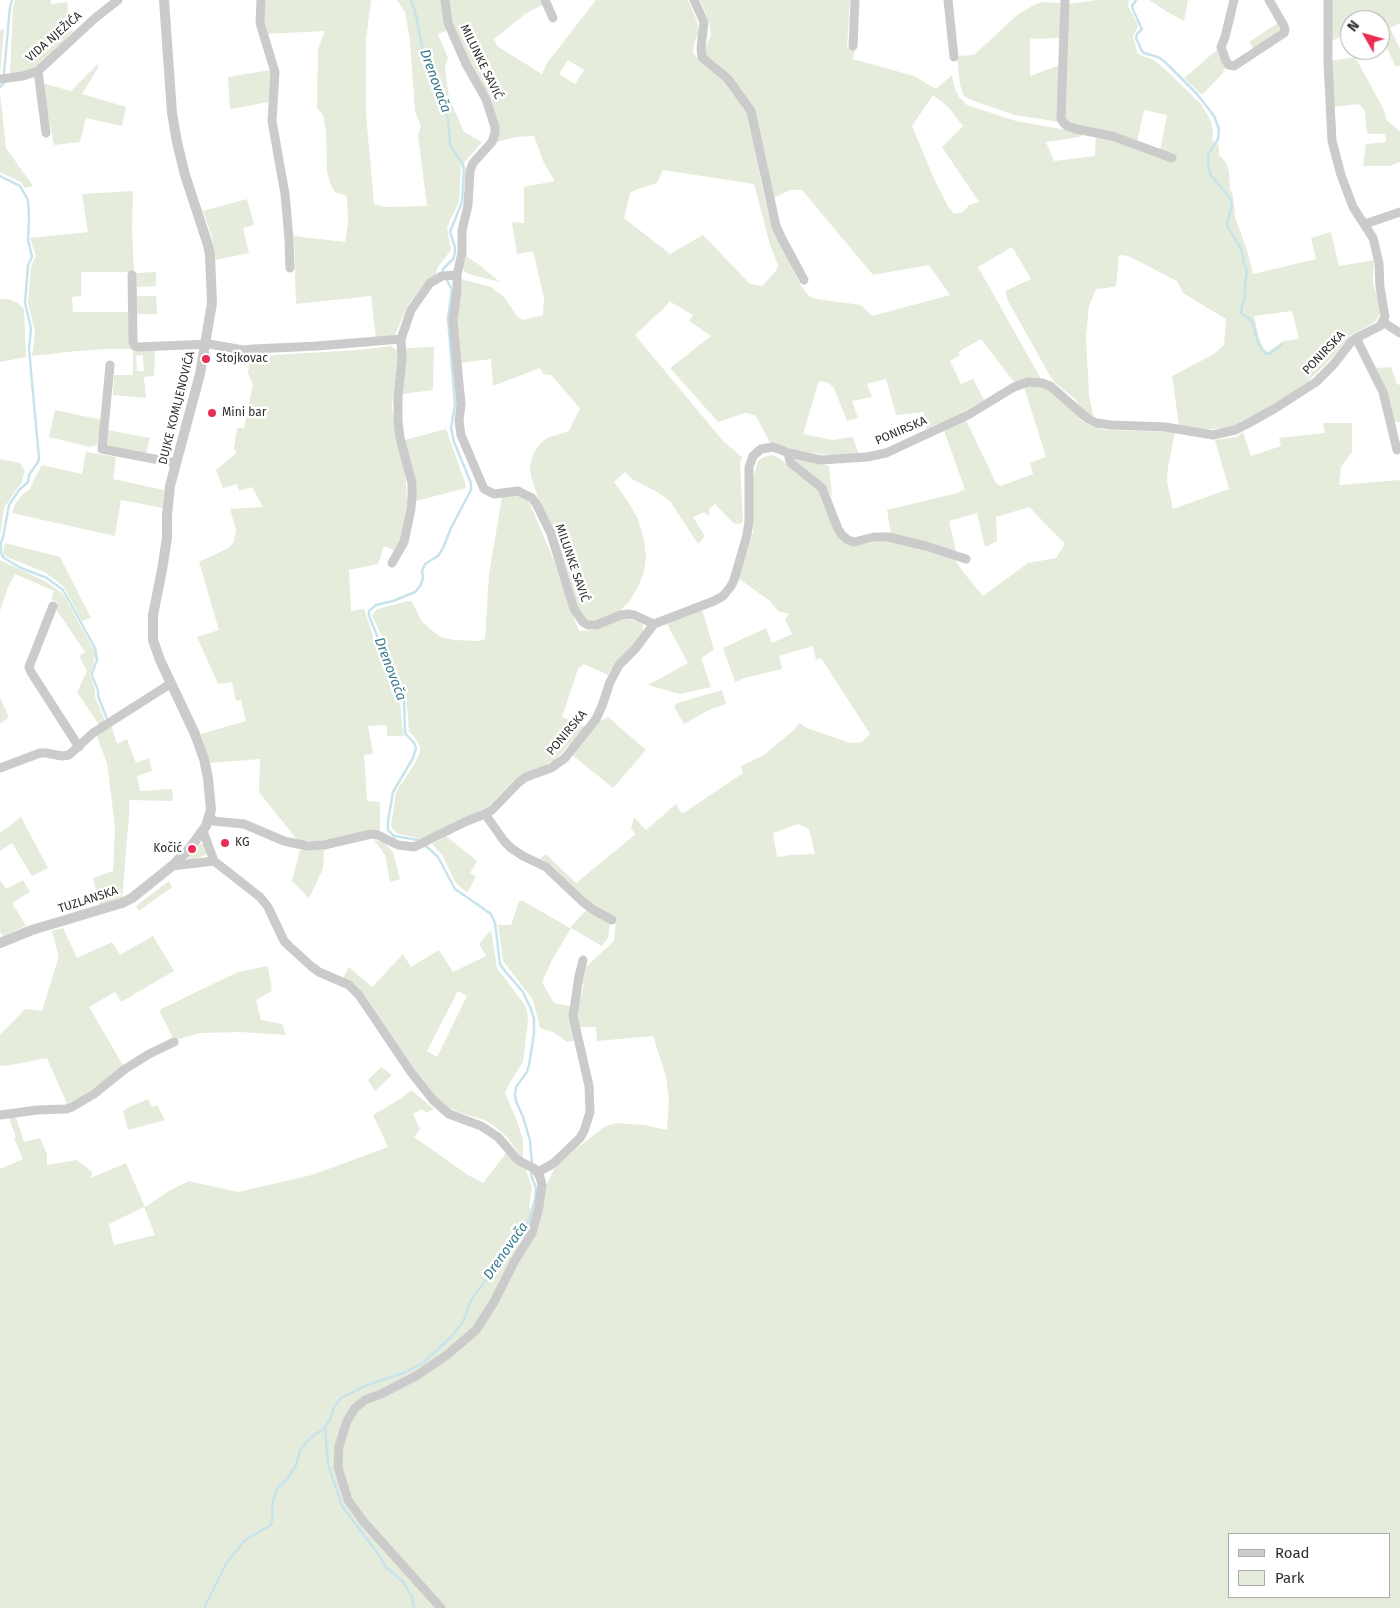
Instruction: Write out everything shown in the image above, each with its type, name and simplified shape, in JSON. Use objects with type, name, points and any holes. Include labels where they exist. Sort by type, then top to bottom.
[{"type":"street","name":"VIDA NJEŽIĆA","points":[[0,78],[23,76],[38,71],[94,18],[118,0]]},
{"type":"street","name":"DUJKE KOMLJENOVIĆA","points":[[164,0],[172,113],[176,142],[208,245],[212,303],[206,345],[170,486],[167,538],[153,624],[153,640],[170,684],[193,729],[204,760],[211,796],[210,816]]},
{"type":"street","points":[[261,0],[260,23],[274,72],[272,121],[285,194],[290,239],[290,268]]},
{"type":"street","name":"MILUNKE SAVIĆ","points":[[445,0],[448,23],[466,64],[486,99],[495,126],[492,142],[473,163],[470,171],[468,200],[463,226],[462,253],[449,275],[457,291],[453,326],[461,404],[460,432],[482,485],[488,492],[494,494],[518,491],[532,498],[551,534],[574,609],[583,622],[588,625],[596,625],[628,614],[654,624]]},
{"type":"street","points":[[545,0],[553,18]]},
{"type":"street","points":[[694,0],[704,22],[701,48],[702,57],[728,79],[751,110],[776,226],[804,280]]},
{"type":"street","points":[[852,46],[855,0]]},
{"type":"street","points":[[948,0],[954,57]]},
{"type":"street","points":[[1065,0],[1061,119],[1063,122],[1066,126],[1112,136],[1172,158]]},
{"type":"street","points":[[1234,0],[1221,47],[1226,62],[1234,66],[1284,33],[1284,26],[1269,0]]},
{"type":"street","points":[[1328,0],[1328,63],[1332,141],[1346,191],[1373,238],[1385,313],[1383,322],[1400,333]]},
{"type":"street","points":[[38,71],[46,132]]},
{"type":"street","points":[[1365,224],[1400,212]]},
{"type":"street","points":[[132,275],[133,342],[138,347],[210,344],[243,350],[401,339]]},
{"type":"street","points":[[392,563],[404,542],[412,496],[412,483],[400,438],[398,420],[398,396],[402,360],[401,339],[407,320],[417,301],[430,283],[449,275]]},
{"type":"street","name":"PONIRSKA","points":[[210,816],[213,821],[244,824],[284,841],[307,846],[324,845],[371,834],[378,835],[398,845],[414,847],[424,844],[492,810],[526,777],[551,768],[565,758],[596,719],[610,682],[620,664],[654,624],[714,601],[723,596],[731,586],[747,535],[749,521],[749,466],[751,460],[761,449],[773,447],[789,453],[821,460],[868,457],[886,453],[968,415],[1014,386],[1028,382],[1042,383],[1050,386],[1088,419],[1097,423],[1165,427],[1213,435],[1224,434],[1261,417],[1316,382],[1356,338],[1380,326],[1383,322]]},
{"type":"street","points":[[1356,338],[1383,392],[1397,450]]},
{"type":"street","points":[[110,365],[102,449],[175,463]]},
{"type":"street","points":[[789,453],[792,464],[822,488],[838,529],[848,540],[854,542],[874,537],[888,537],[926,546],[966,559]]},
{"type":"street","points":[[53,606],[30,667],[31,672],[79,747]]},
{"type":"street","points":[[0,768],[40,753],[69,755],[93,733],[170,684]]},
{"type":"street","points":[[485,814],[511,848],[546,867],[583,902],[612,920]]},
{"type":"street","name":"TUZLANSKA","points":[[0,943],[32,930],[122,903],[140,892],[172,866],[190,848],[203,831],[210,816]]},
{"type":"street","points":[[203,831],[214,861],[260,897],[268,907],[284,941],[303,960],[319,972],[339,980],[355,990],[411,1072],[442,1109],[449,1114],[492,1132],[504,1142],[516,1158],[533,1168],[541,1181],[539,1207],[532,1233],[514,1262],[494,1302],[476,1330],[440,1360],[416,1376],[365,1400],[355,1408],[347,1421],[339,1446],[338,1468],[348,1500],[363,1522],[441,1608]]},
{"type":"street","points":[[172,866],[214,861]]},
{"type":"street","points":[[533,1168],[554,1163],[576,1142],[584,1131],[590,1112],[589,1086],[573,1016],[583,960]]},
{"type":"street","points":[[0,1115],[72,1107],[94,1094],[125,1069],[149,1054],[174,1042]]},
{"type":"green space","points":[[15,0],[51,0],[51,4],[67,2],[70,25],[73,31],[45,62],[24,73],[10,75],[13,7]]},
{"type":"green space","points":[[264,0],[371,0],[366,40],[366,114],[374,204],[385,207],[427,206],[418,136],[421,126],[415,112],[410,40],[405,12],[397,0],[441,0],[446,31],[438,34],[448,58],[445,67],[449,98],[464,132],[482,142],[461,166],[459,203],[447,228],[451,250],[438,267],[436,274],[424,284],[408,305],[395,335],[376,340],[371,296],[296,304],[294,236],[345,242],[348,224],[347,196],[335,192],[330,183],[327,172],[326,132],[323,115],[317,108],[318,49],[325,31],[266,34],[263,23]]},
{"type":"green space","points":[[448,0],[542,0],[544,4],[525,14],[494,39],[497,46],[542,74],[547,63],[596,0],[688,0],[697,21],[699,32],[693,53],[728,85],[748,112],[771,223],[801,286],[810,297],[861,305],[872,316],[950,295],[929,265],[873,275],[802,190],[790,190],[772,199],[755,111],[739,87],[724,71],[706,58],[705,48],[711,35],[709,21],[700,0],[850,0],[847,48],[855,49],[853,59],[914,76],[936,89],[952,75],[959,97],[967,105],[1016,121],[1084,133],[1080,137],[1046,142],[1054,161],[1095,156],[1096,134],[1160,150],[1167,115],[1144,110],[1137,142],[1069,123],[1064,117],[1068,4],[1097,0],[1129,0],[1128,6],[1138,25],[1133,36],[1137,52],[1154,60],[1167,71],[1201,104],[1211,121],[1212,140],[1219,146],[1219,155],[1226,162],[1229,172],[1230,189],[1233,195],[1235,217],[1248,253],[1253,274],[1316,259],[1311,238],[1331,232],[1339,266],[1374,260],[1373,282],[1381,313],[1375,322],[1351,335],[1332,358],[1306,383],[1265,410],[1233,427],[1203,430],[1179,426],[1172,376],[1214,354],[1224,345],[1226,319],[1183,293],[1177,281],[1128,256],[1119,255],[1116,286],[1096,289],[1089,306],[1086,336],[1089,395],[1094,419],[1088,416],[1075,399],[1055,383],[1008,301],[1005,291],[1031,279],[1012,247],[978,267],[1040,379],[1014,382],[981,339],[958,352],[960,355],[950,361],[961,384],[973,379],[984,400],[956,416],[926,429],[924,412],[896,415],[886,379],[867,384],[872,397],[852,401],[858,418],[847,421],[834,388],[829,383],[819,381],[803,434],[832,440],[853,437],[859,455],[829,455],[798,451],[770,443],[756,416],[751,414],[745,413],[718,422],[670,368],[711,336],[689,321],[693,315],[669,301],[635,335],[724,442],[742,457],[740,464],[743,521],[740,524],[733,523],[715,504],[709,509],[709,516],[704,512],[693,517],[705,536],[698,544],[670,501],[632,479],[625,472],[614,482],[638,519],[644,540],[646,557],[644,571],[639,585],[629,602],[622,609],[597,622],[586,620],[578,609],[557,539],[539,501],[531,476],[530,465],[534,452],[540,444],[547,438],[569,431],[580,408],[551,375],[543,374],[540,368],[493,386],[491,359],[460,363],[456,322],[461,279],[491,287],[504,297],[522,320],[543,315],[544,298],[533,251],[517,254],[512,222],[524,223],[524,187],[555,181],[544,163],[534,136],[516,137],[497,142],[497,122],[491,98],[470,64],[453,25]],"holes":[[[568,60],[584,70],[575,84],[559,74]],[[933,95],[948,107],[963,126],[942,147],[979,202],[969,205],[963,212],[954,214],[935,181],[912,126]],[[663,170],[754,184],[770,245],[778,265],[776,271],[762,286],[750,284],[703,235],[670,254],[624,218],[630,193],[657,183]],[[1292,311],[1299,339],[1283,341],[1268,352],[1264,349],[1259,338],[1254,316]]]},
{"type":"green space","points":[[1149,0],[1188,0],[1184,21],[1166,11]]},
{"type":"green space","points":[[1332,0],[1400,0],[1400,23],[1390,28],[1390,10],[1340,10],[1340,37],[1331,41]]},
{"type":"green space","points":[[1043,2],[1060,3],[1060,38],[1030,39],[1030,76],[1060,65],[1059,122],[1015,115],[964,96],[960,85],[957,56],[974,55],[1017,15]]},
{"type":"green space","points":[[1279,22],[1281,29],[1254,50],[1249,42]]},
{"type":"green space","points":[[1390,28],[1400,49],[1400,65],[1396,67],[1390,55]]},
{"type":"green space","points":[[4,29],[0,77],[0,30]]},
{"type":"green space","points":[[1218,49],[1226,67],[1223,73],[1202,95],[1184,78]]},
{"type":"green space","points":[[1357,60],[1383,108],[1387,120],[1400,132],[1400,162],[1390,166],[1363,166],[1366,144],[1386,142],[1385,134],[1367,134],[1365,111],[1359,104],[1334,107],[1331,61]]},
{"type":"green space","points":[[98,64],[98,68],[82,94],[126,107],[122,126],[86,118],[80,142],[54,145],[42,83],[71,91]]},
{"type":"green space","points":[[271,70],[269,102],[230,109],[228,77]]},
{"type":"green space","points":[[0,92],[6,148],[33,186],[25,188],[21,182],[0,172]]},
{"type":"green space","points":[[133,191],[134,272],[81,272],[81,296],[72,297],[73,312],[128,312],[129,341],[155,350],[154,376],[144,377],[146,398],[113,395],[114,375],[133,375],[133,349],[76,351],[32,356],[35,332],[28,303],[31,266],[36,256],[30,238],[88,232],[82,194]],"holes":[[[143,355],[144,371],[137,371],[136,356]]]},
{"type":"green space","points":[[247,199],[254,225],[243,228],[249,253],[216,260],[212,237],[203,211]]},
{"type":"green space","points":[[466,256],[500,282],[465,272],[463,269]]},
{"type":"green space","points":[[156,272],[156,286],[137,287],[136,273]]},
{"type":"green space","points":[[137,296],[156,296],[157,314],[137,314]]},
{"type":"green space","points":[[0,299],[8,299],[18,303],[24,309],[26,357],[0,362]]},
{"type":"green space","points":[[391,346],[397,350],[398,361],[392,406],[395,432],[405,467],[407,501],[402,535],[396,551],[384,546],[378,564],[349,570],[351,611],[364,609],[388,680],[400,698],[404,736],[387,736],[387,725],[368,726],[373,754],[364,755],[367,801],[380,802],[380,832],[329,841],[298,841],[259,792],[260,759],[210,763],[201,734],[246,721],[241,700],[236,701],[232,682],[218,684],[197,637],[219,630],[199,562],[230,547],[234,541],[236,530],[230,509],[263,507],[252,487],[239,491],[237,484],[223,488],[216,470],[236,453],[234,448],[237,428],[244,428],[253,384],[248,373],[251,355],[358,350]]},
{"type":"green space","points":[[434,347],[433,390],[401,394],[405,348]]},
{"type":"green space","points":[[1391,367],[1397,384],[1400,385],[1400,422],[1394,422],[1387,391],[1376,368]]},
{"type":"green space","points":[[1024,387],[1041,387],[1053,392],[1084,423],[1105,430],[1175,432],[1167,481],[1173,509],[1229,489],[1215,440],[1236,437],[1243,432],[1251,456],[1281,446],[1279,438],[1325,433],[1323,423],[1352,423],[1352,452],[1341,467],[1339,485],[1400,480],[1400,1608],[0,1608],[0,1169],[23,1159],[14,1138],[16,1137],[9,1118],[16,1117],[24,1142],[40,1138],[47,1154],[47,1165],[77,1160],[92,1172],[91,1178],[126,1163],[145,1207],[169,1191],[189,1181],[238,1192],[312,1175],[388,1147],[373,1115],[402,1098],[411,1090],[434,1109],[426,1113],[422,1109],[413,1114],[420,1129],[414,1137],[468,1175],[483,1183],[506,1153],[526,1170],[532,1187],[529,1208],[542,1212],[546,1186],[554,1169],[577,1148],[604,1127],[616,1123],[645,1125],[667,1130],[669,1100],[666,1076],[653,1036],[597,1041],[596,1027],[579,1027],[577,1010],[584,984],[581,983],[585,968],[614,941],[616,919],[585,900],[555,869],[540,858],[546,854],[576,883],[636,834],[631,829],[634,817],[646,830],[676,804],[682,814],[743,773],[741,766],[764,755],[795,729],[799,723],[807,728],[850,743],[862,742],[870,734],[821,658],[816,660],[813,646],[779,656],[782,669],[735,682],[723,648],[766,628],[772,643],[792,634],[785,619],[789,614],[778,611],[770,601],[738,578],[753,533],[752,481],[758,461],[772,455],[779,458],[818,487],[841,540],[847,544],[853,546],[882,541],[911,544],[955,560],[983,596],[1028,563],[1056,558],[1065,544],[1029,507],[996,517],[997,541],[985,547],[977,513],[949,521],[956,551],[891,534],[887,510],[957,493],[965,489],[944,431],[966,420],[996,483],[1001,486],[1033,474],[1030,463],[1046,457]],"holes":[[[798,824],[809,829],[815,854],[777,857],[773,833]],[[144,1207],[155,1235],[114,1245],[109,1224]]]},
{"type":"green space","points":[[55,410],[102,420],[97,445],[90,447],[49,437]]},
{"type":"green space","points":[[446,429],[466,488],[416,501],[415,478],[405,440]]},
{"type":"green space","points":[[107,430],[150,438],[146,454],[106,446]]},
{"type":"green space","points":[[86,452],[116,457],[113,479],[164,490],[163,508],[121,500],[115,536],[12,513],[15,504],[21,496],[30,489],[42,465],[82,474]]},
{"type":"green space","points":[[796,457],[829,466],[832,497],[825,487],[793,461]]},
{"type":"green space","points":[[0,459],[20,463],[25,471],[21,484],[4,508],[0,536]]},
{"type":"green space","points":[[519,494],[530,504],[555,563],[579,631],[594,630],[624,618],[643,625],[643,635],[616,663],[608,675],[584,664],[578,669],[562,717],[586,727],[554,761],[512,782],[487,808],[422,839],[399,834],[391,826],[396,792],[415,763],[420,747],[414,736],[409,732],[406,694],[396,679],[387,647],[372,616],[377,609],[408,601],[412,602],[422,622],[441,637],[454,640],[479,641],[485,639],[489,574],[502,497]]},
{"type":"green space","points":[[5,543],[60,557],[91,618],[82,621],[64,587],[46,573],[7,557],[3,553]]},
{"type":"green space","points":[[0,560],[47,582],[63,594],[95,652],[90,675],[104,722],[99,725],[77,692],[87,671],[79,656],[85,652],[56,609],[57,602],[51,599],[54,591],[15,574],[8,587],[0,611]]},
{"type":"green space","points":[[702,609],[714,650],[701,658],[711,687],[680,694],[648,685],[688,663],[667,624]]},
{"type":"green space","points":[[722,690],[726,704],[711,709],[684,724],[674,707],[677,703]]},
{"type":"green space","points":[[0,698],[9,717],[0,724]]},
{"type":"green space","points":[[608,717],[646,750],[613,788],[571,754],[598,722]]},
{"type":"green space","points":[[111,724],[117,744],[127,739],[136,763],[149,758],[152,771],[137,776],[140,791],[172,789],[173,801],[129,800],[122,900],[100,906],[93,878],[113,871],[115,827],[107,763],[96,734]]},
{"type":"green space","points":[[21,817],[48,868],[32,876],[12,843],[0,851],[0,833]]},
{"type":"green space","points":[[446,836],[477,861],[470,873],[476,877],[467,893],[455,882],[442,855],[432,844]]},
{"type":"green space","points":[[374,840],[385,843],[393,852],[400,879],[390,882],[385,855]]},
{"type":"green space","points":[[200,844],[204,844],[207,854],[185,861]]},
{"type":"green space","points":[[300,850],[324,850],[323,869],[309,898],[292,881]]},
{"type":"green space","points":[[0,880],[6,889],[23,880],[30,892],[12,903],[26,926],[3,936],[0,932]]},
{"type":"green space","points":[[169,881],[172,888],[139,911],[136,906]]},
{"type":"green space","points":[[519,901],[523,901],[570,928],[587,909],[610,922],[608,938],[602,946],[571,928],[552,960],[542,982],[554,1003],[570,1006],[569,1017],[577,1040],[567,1042],[553,1032],[540,1028],[533,1000],[503,961],[498,925],[511,925]]},
{"type":"green space","points":[[63,928],[77,958],[112,942],[120,955],[153,936],[174,971],[121,1002],[115,992],[89,1007],[124,1067],[80,1098],[67,1104],[47,1058],[0,1066],[0,1035],[25,1009],[42,1011],[58,959],[52,931]]},
{"type":"green space","points":[[491,930],[497,968],[525,1005],[527,1011],[528,1020],[523,1062],[505,1093],[523,1140],[523,1159],[506,1136],[493,1125],[447,1107],[440,1102],[414,1068],[365,995],[355,984],[343,978],[349,967],[372,987],[403,954],[411,967],[439,950],[453,972],[486,956],[479,944]],"holes":[[[458,991],[467,996],[437,1057],[427,1051]]]},
{"type":"green space","points":[[268,966],[272,991],[256,1000],[261,1020],[282,1024],[286,1035],[240,1032],[201,1033],[174,1040],[159,1010],[238,972]]},
{"type":"green space","points":[[381,1067],[392,1075],[375,1091],[368,1080]]},
{"type":"green space","points":[[148,1099],[152,1107],[157,1105],[165,1120],[128,1130],[123,1111]]},
{"type":"waterway","points":[[4,73],[12,0]]},
{"type":"waterway","name":"Drenovača","points":[[411,0],[425,61],[437,84],[437,96],[448,118],[450,145],[463,164],[464,170],[462,202],[450,232],[455,253],[453,259],[443,269],[443,273]]},
{"type":"waterway","points":[[1136,0],[1132,6],[1142,29],[1136,38],[1142,51],[1165,62],[1197,94],[1214,116],[1219,129],[1218,139],[1208,155],[1208,163],[1210,174],[1230,198],[1232,205],[1227,225],[1242,251],[1247,270],[1245,297],[1241,313],[1250,319],[1258,343],[1267,354],[1270,354],[1282,344]]},
{"type":"waterway","points":[[0,87],[4,83]]},
{"type":"waterway","points":[[0,176],[20,186],[28,200],[28,240],[32,257],[28,265],[25,303],[31,328],[29,349],[39,458],[29,475],[28,482],[19,490],[9,505],[0,545]]},
{"type":"waterway","name":"Drenovača","points":[[420,842],[394,836],[388,830],[393,792],[413,758],[416,748],[405,733],[404,698],[392,680],[385,655],[369,616],[369,611],[376,605],[393,601],[415,592],[423,578],[422,571],[425,564],[438,556],[443,548],[471,490],[471,483],[454,442],[451,428],[455,404],[448,318],[452,290],[446,278]]},
{"type":"waterway","points":[[1,545],[1,553],[4,558],[21,568],[47,578],[63,590],[95,648],[97,660],[92,676],[107,719]]},
{"type":"waterway","name":"Drenovača","points":[[425,845],[438,857],[455,889],[491,914],[495,923],[500,964],[523,992],[534,1018],[534,1034],[529,1065],[527,1072],[516,1087],[515,1094],[530,1140],[532,1165]]},
{"type":"waterway","name":"Drenovača","points":[[204,1608],[227,1562],[245,1540],[271,1525],[273,1515],[272,1504],[277,1489],[288,1478],[296,1465],[300,1450],[330,1420],[334,1407],[341,1398],[367,1385],[406,1372],[423,1363],[452,1336],[463,1322],[471,1300],[528,1223],[535,1200],[536,1188],[531,1175],[532,1170]]},
{"type":"waterway","points":[[325,1427],[328,1464],[342,1506],[386,1567],[403,1582],[412,1597],[414,1608]]},
{"type":"place","name":"Stojkovac","points":[[206,359]]},
{"type":"place","name":"Mini bar","points":[[212,413]]},
{"type":"place","name":"KG","points":[[225,843]]},
{"type":"place","name":"Kočić","points":[[192,849]]}]
